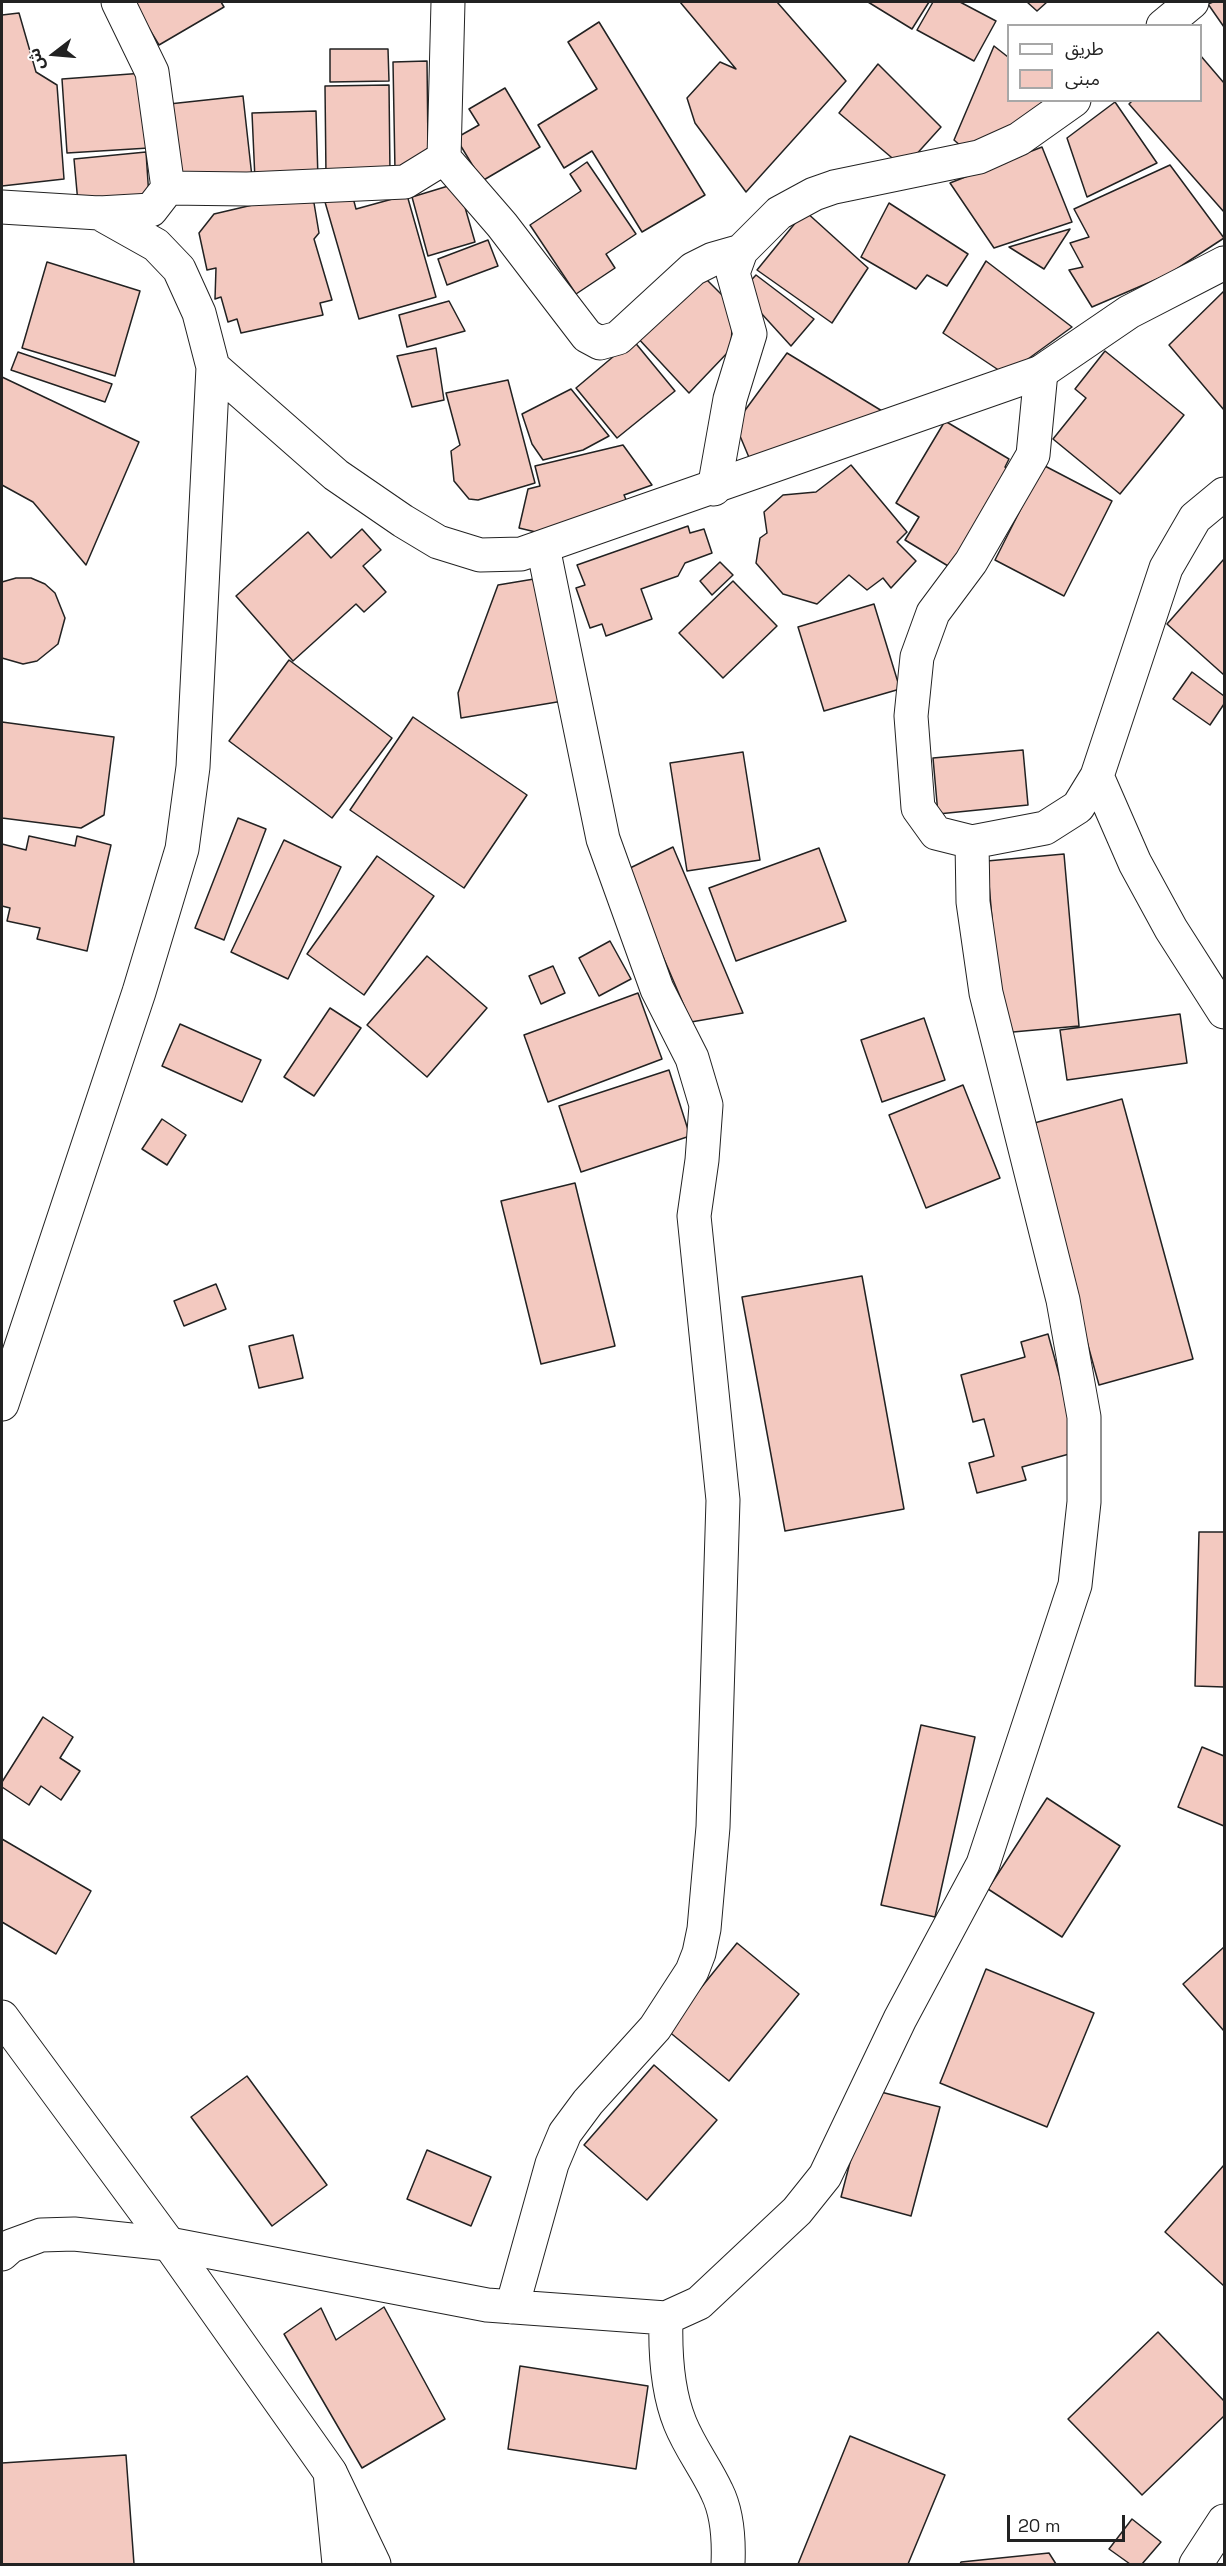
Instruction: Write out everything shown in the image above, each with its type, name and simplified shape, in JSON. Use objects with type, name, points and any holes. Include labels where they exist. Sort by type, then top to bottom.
[{"type":"street","points":[[2,207],[99,213],[151,210],[168,188],[152,72],[118,2]]},
{"type":"street","points":[[448,2],[444,158],[502,225],[587,336],[600,343],[618,338],[693,269],[713,259],[741,251]]},
{"type":"street","points":[[1165,24],[1192,2]]},
{"type":"street","points":[[714,489],[730,399],[750,334],[733,273],[741,251],[779,213],[814,194],[834,187],[979,157],[1019,139],[1071,102]]},
{"type":"street","points":[[168,188],[247,189],[405,182],[444,158]]},
{"type":"street","points":[[2,1404],[139,992],[182,849],[193,767],[213,367],[199,313],[179,269],[156,245],[99,213]]},
{"type":"street","points":[[213,367],[336,474],[403,521],[438,542],[480,555],[521,554],[714,489],[1041,372],[1129,312],[1224,263]]},
{"type":"street","points":[[1041,372],[1033,455],[970,562],[933,613],[917,657],[911,716],[918,808],[936,833],[972,842],[1046,828],[1078,807],[1097,776],[1166,567],[1195,518],[1224,494]]},
{"type":"street","points":[[512,2307],[552,2164],[565,2133],[588,2102],[655,2028],[692,1971],[699,1953],[704,1929],[713,1827],[723,1500],[694,1216],[702,1160],[706,1105],[692,1058],[657,989],[603,839],[543,547]]},
{"type":"street","points":[[1097,776],[1135,863],[1171,929],[1224,1012]]},
{"type":"street","points":[[2,2254],[11,2246],[41,2235],[74,2234],[169,2244],[487,2305],[666,2318],[699,2302],[796,2211],[825,2176],[900,2019],[983,1864],[1075,1586],[1084,1502],[1084,1417],[1063,1300],[986,993],[973,902],[972,842]]},
{"type":"street","points":[[2,2017],[169,2244],[330,2472],[374,2565]]},
{"type":"street","points":[[666,2318],[665,2348],[679,2421],[696,2459],[718,2493],[727,2524],[728,2565]]},
{"type":"street","points":[[330,2472],[339,2565]]},
{"type":"street","points":[[1196,2565],[1224,2521]]},
{"type":"building","points":[[133,2],[221,2],[224,7],[159,45]]},
{"type":"building","points":[[680,2],[777,2],[846,81],[746,192],[695,123],[687,98],[720,62],[736,69]]},
{"type":"building","points":[[868,2],[929,2],[912,29]]},
{"type":"building","points":[[933,2],[960,2],[996,21],[974,61],[917,30]]},
{"type":"building","points":[[1027,2],[1047,2],[1037,11]]},
{"type":"building","points":[[1224,2],[1224,27],[1208,4]]},
{"type":"building","points":[[19,13],[36,72],[57,85],[64,179],[2,186],[2,15]]},
{"type":"building","points":[[599,22],[705,195],[642,232],[592,151],[564,168],[538,125],[597,89],[568,42]]},
{"type":"building","points":[[994,46],[1007,56],[1007,102],[1061,102],[970,154],[954,140]]},
{"type":"building","points":[[330,49],[388,49],[389,81],[330,82]]},
{"type":"building","points":[[1202,57],[1224,83],[1224,212],[1129,104],[1131,102],[1202,102]]},
{"type":"building","points":[[427,61],[428,148],[407,170],[395,171],[393,62]]},
{"type":"building","points":[[878,64],[941,127],[904,168],[839,113]]},
{"type":"building","points":[[144,73],[149,148],[67,153],[62,79]]},
{"type":"building","points":[[389,85],[390,174],[326,176],[325,86]]},
{"type":"building","points":[[505,88],[540,147],[482,181],[456,138],[479,125],[469,109]]},
{"type":"building","points":[[243,96],[252,177],[179,186],[169,104]]},
{"type":"building","points":[[1115,102],[1157,163],[1087,197],[1067,138]]},
{"type":"building","points":[[316,111],[318,179],[255,180],[252,113]]},
{"type":"building","points":[[1042,147],[1072,222],[994,248],[950,183]]},
{"type":"building","points":[[146,152],[149,197],[78,203],[74,159]]},
{"type":"building","points":[[587,162],[636,234],[606,254],[615,268],[576,294],[530,225],[581,191],[570,174]]},
{"type":"building","points":[[1170,165],[1224,238],[1169,274],[1092,307],[1069,270],[1083,267],[1070,243],[1089,237],[1074,209]]},
{"type":"building","points":[[458,183],[475,242],[428,256],[412,197]]},
{"type":"building","points":[[352,194],[356,209],[407,195],[436,297],[359,319],[325,202]]},
{"type":"building","points":[[295,195],[314,203],[319,233],[314,239],[332,300],[320,303],[323,315],[241,333],[237,319],[228,322],[221,297],[215,299],[216,268],[207,270],[199,233],[214,214]]},
{"type":"building","points":[[889,203],[968,254],[947,286],[927,275],[916,289],[861,257]]},
{"type":"building","points":[[805,211],[868,268],[832,323],[757,270]]},
{"type":"building","points":[[1070,229],[1044,269],[1009,247]]},
{"type":"building","points":[[488,240],[498,266],[447,285],[438,259]]},
{"type":"building","points":[[986,261],[1072,327],[1006,375],[943,333]]},
{"type":"building","points":[[47,262],[140,291],[115,376],[22,348]]},
{"type":"building","points":[[702,275],[733,306],[731,349],[689,393],[636,336]]},
{"type":"building","points":[[756,275],[814,319],[791,346],[741,291]]},
{"type":"building","points":[[1224,291],[1224,410],[1169,345]]},
{"type":"building","points":[[449,301],[465,331],[407,347],[399,315]]},
{"type":"building","points":[[633,340],[675,391],[617,438],[576,388]]},
{"type":"building","points":[[436,348],[444,400],[412,407],[397,356]]},
{"type":"building","points":[[1105,351],[1184,415],[1120,494],[1053,439],[1086,398],[1075,389]]},
{"type":"building","points":[[18,352],[112,384],[105,402],[11,370]]},
{"type":"building","points":[[787,353],[887,414],[753,467],[735,424]]},
{"type":"building","points":[[2,377],[139,442],[86,565],[33,502],[2,485]]},
{"type":"building","points":[[508,380],[535,483],[478,500],[469,499],[454,481],[451,451],[460,445],[446,393]]},
{"type":"building","points":[[571,389],[609,436],[583,450],[543,460],[532,444],[522,414]]},
{"type":"building","points":[[945,421],[1009,459],[1005,467],[1016,474],[958,572],[905,540],[919,517],[896,503]]},
{"type":"building","points":[[623,445],[652,485],[624,495],[627,502],[540,533],[519,528],[528,489],[540,486],[535,466]]},
{"type":"building","points":[[851,465],[907,532],[897,542],[916,561],[891,588],[883,578],[867,590],[849,575],[817,604],[783,594],[756,563],[760,538],[767,533],[764,512],[783,495],[816,492]]},
{"type":"building","points":[[1043,465],[1112,501],[1064,596],[995,560]]},
{"type":"building","points":[[688,526],[690,533],[704,529],[712,553],[685,563],[678,576],[641,589],[652,619],[606,636],[602,624],[590,628],[576,588],[585,585],[577,565]]},
{"type":"building","points":[[362,529],[381,550],[363,566],[386,592],[364,612],[356,604],[293,661],[236,596],[308,532],[331,558]]},
{"type":"building","points":[[1224,559],[1224,675],[1167,624]]},
{"type":"building","points":[[720,562],[733,575],[712,595],[700,581]]},
{"type":"building","points":[[16,578],[31,578],[45,584],[55,593],[65,618],[58,644],[37,661],[23,664],[2,658],[2,582]]},
{"type":"building","points":[[540,578],[569,700],[461,718],[458,693],[498,585]]},
{"type":"building","points":[[733,581],[777,626],[723,678],[679,633]]},
{"type":"building","points":[[874,604],[900,689],[824,711],[798,627]]},
{"type":"building","points":[[289,660],[392,738],[332,818],[229,741]]},
{"type":"building","points":[[1192,672],[1224,696],[1224,704],[1210,725],[1173,699]]},
{"type":"building","points":[[413,717],[527,795],[464,888],[350,810]]},
{"type":"building","points":[[2,722],[114,737],[104,815],[81,828],[2,818]]},
{"type":"building","points":[[1023,750],[1028,805],[938,814],[933,758]]},
{"type":"building","points":[[743,752],[760,860],[687,871],[670,763]]},
{"type":"building","points":[[238,818],[266,829],[224,940],[195,928]]},
{"type":"building","points":[[29,836],[75,846],[77,836],[111,845],[87,951],[37,939],[40,928],[7,921],[10,908],[2,906],[2,844],[26,850]]},
{"type":"building","points":[[284,840],[341,867],[288,979],[231,952]]},
{"type":"building","points":[[673,847],[743,1013],[691,1022],[626,870]]},
{"type":"building","points":[[819,848],[846,921],[736,961],[709,888]]},
{"type":"building","points":[[1064,854],[1079,1026],[1002,1033],[987,861]]},
{"type":"building","points":[[377,856],[434,896],[364,995],[307,954]]},
{"type":"building","points":[[610,941],[631,979],[599,996],[579,958]]},
{"type":"building","points":[[427,956],[487,1008],[427,1077],[367,1025]]},
{"type":"building","points":[[553,966],[565,993],[541,1004],[529,976]]},
{"type":"building","points":[[638,993],[662,1059],[548,1102],[524,1035]]},
{"type":"building","points":[[330,1008],[361,1028],[314,1096],[284,1077]]},
{"type":"building","points":[[1180,1014],[1187,1063],[1067,1080],[1060,1030]]},
{"type":"building","points":[[924,1018],[945,1080],[882,1102],[861,1040]]},
{"type":"building","points":[[180,1024],[261,1060],[242,1102],[162,1066]]},
{"type":"building","points":[[669,1070],[690,1136],[581,1172],[559,1106]]},
{"type":"building","points":[[963,1085],[1000,1178],[926,1208],[889,1115]]},
{"type":"building","points":[[1122,1099],[1193,1359],[1099,1385],[1027,1125]]},
{"type":"building","points":[[162,1119],[186,1135],[167,1165],[142,1149]]},
{"type":"building","points":[[575,1183],[615,1346],[541,1364],[501,1201]]},
{"type":"building","points":[[862,1276],[904,1509],[785,1531],[742,1297]]},
{"type":"building","points":[[216,1284],[226,1309],[184,1326],[174,1301]]},
{"type":"building","points":[[1048,1334],[1080,1451],[1022,1467],[1026,1480],[977,1493],[969,1463],[994,1456],[984,1419],[973,1422],[961,1375],[1025,1357],[1021,1342]]},
{"type":"building","points":[[293,1335],[303,1378],[259,1388],[249,1346]]},
{"type":"building","points":[[1199,1532],[1224,1532],[1224,1687],[1195,1686]]},
{"type":"building","points":[[43,1717],[73,1737],[60,1758],[80,1771],[61,1800],[41,1786],[29,1805],[2,1787],[2,1782]]},
{"type":"building","points":[[921,1725],[975,1737],[935,1917],[881,1905]]},
{"type":"building","points":[[1202,1747],[1224,1756],[1224,1826],[1178,1807]]},
{"type":"building","points":[[1047,1798],[1120,1846],[1062,1937],[988,1889]]},
{"type":"building","points":[[2,1839],[91,1891],[56,1954],[2,1922]]},
{"type":"building","points":[[737,1943],[799,1994],[729,2081],[667,2030]]},
{"type":"building","points":[[1224,1947],[1224,2031],[1183,1984]]},
{"type":"building","points":[[986,1969],[1094,2013],[1047,2127],[940,2083]]},
{"type":"building","points":[[654,2065],[717,2120],[647,2200],[584,2145]]},
{"type":"building","points":[[247,2076],[327,2185],[272,2226],[191,2117]]},
{"type":"building","points":[[869,2089],[940,2107],[911,2216],[841,2197]]},
{"type":"building","points":[[427,2150],[491,2177],[471,2226],[407,2199]]},
{"type":"building","points":[[1224,2165],[1224,2286],[1165,2232]]},
{"type":"building","points":[[384,2307],[445,2419],[362,2468],[284,2334],[321,2308],[336,2340]]},
{"type":"building","points":[[1158,2332],[1224,2401],[1224,2416],[1142,2495],[1068,2419]]},
{"type":"building","points":[[520,2366],[648,2386],[636,2469],[508,2449]]},
{"type":"building","points":[[850,2436],[945,2475],[908,2564],[798,2564]]},
{"type":"building","points":[[126,2455],[134,2564],[2,2564],[2,2463]]},
{"type":"building","points":[[1132,2519],[1161,2542],[1142,2564],[1130,2564],[1109,2549]]},
{"type":"building","points":[[1049,2553],[1056,2564],[960,2564],[961,2562]]}]
